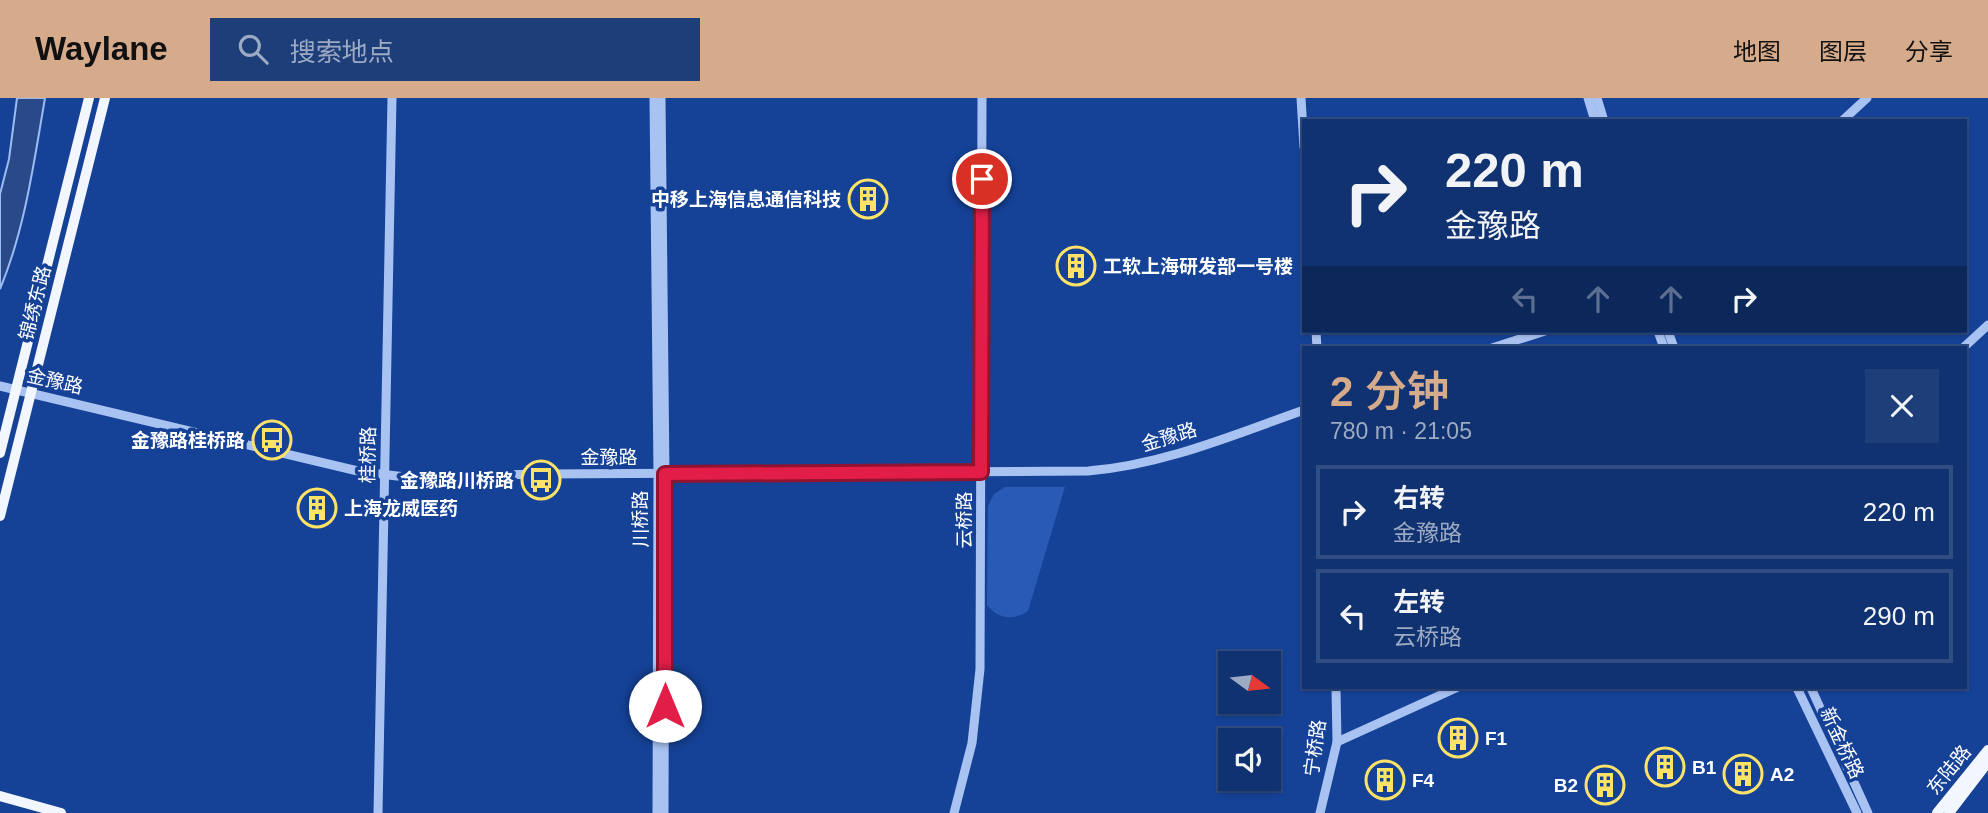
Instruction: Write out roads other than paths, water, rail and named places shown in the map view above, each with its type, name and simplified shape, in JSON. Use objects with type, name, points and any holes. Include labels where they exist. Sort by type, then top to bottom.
[{"type":"main road","name":"锦绣东路","points":[[0,453],[89,98]]},
{"type":"main road","name":"锦绣东路","points":[[0,516],[105,98]]},
{"type":"main road","name":"东陆路","points":[[1937,813],[1988,750]]},
{"type":"main road","name":"东陆路","points":[[1949,813],[1988,762]]},
{"type":"main road","points":[[0,796],[61,813]]},
{"type":"street","name":"桂桥路","points":[[378,813],[392,98]]},
{"type":"street","name":"川桥路","points":[[654,98],[661,474],[657,813]]},
{"type":"street","name":"川桥路","points":[[661,98],[664,813]]},
{"type":"street","name":"云桥路","points":[[954,813],[972,743],[978,694],[982,98]]},
{"type":"street","points":[[1301,98],[1302,119]]},
{"type":"street","points":[[1588,98],[1594,119]]},
{"type":"street","points":[[1597,98],[1603,119]]},
{"type":"street","points":[[1844,119],[1867,98]]},
{"type":"street","points":[[1965,346],[1988,325]]},
{"type":"street","points":[[1498,346],[1539,333]]},
{"type":"street","name":"金豫路","points":[[0,386],[385,476],[1088,471],[1131,466],[1172,456],[1302,411]]},
{"type":"street","name":"宁桥路","points":[[1320,813],[1337,742],[1336,689]]},
{"type":"street","points":[[1337,742],[1453,689]]},
{"type":"street","name":"新金桥路","points":[[1797,689],[1857,813]]},
{"type":"street","name":"新金桥路","points":[[1811,689],[1868,813]]},
{"type":"place","name":"中移上海信息通信科技","points":[[868,199]]},
{"type":"place","name":"工软上海研发部一号楼","points":[[1076,266]]},
{"type":"place","name":"金豫路桂桥路","points":[[272,440]]},
{"type":"place","name":"金豫路川桥路","points":[[541,480]]},
{"type":"place","name":"上海龙威医药","points":[[317,508]]},
{"type":"place","name":"F1","points":[[1458,738]]},
{"type":"place","name":"B1","points":[[1665,767]]},
{"type":"place","name":"A2","points":[[1743,774]]},
{"type":"place","name":"F4","points":[[1385,780]]},
{"type":"place","name":"B2","points":[[1605,785]]}]
